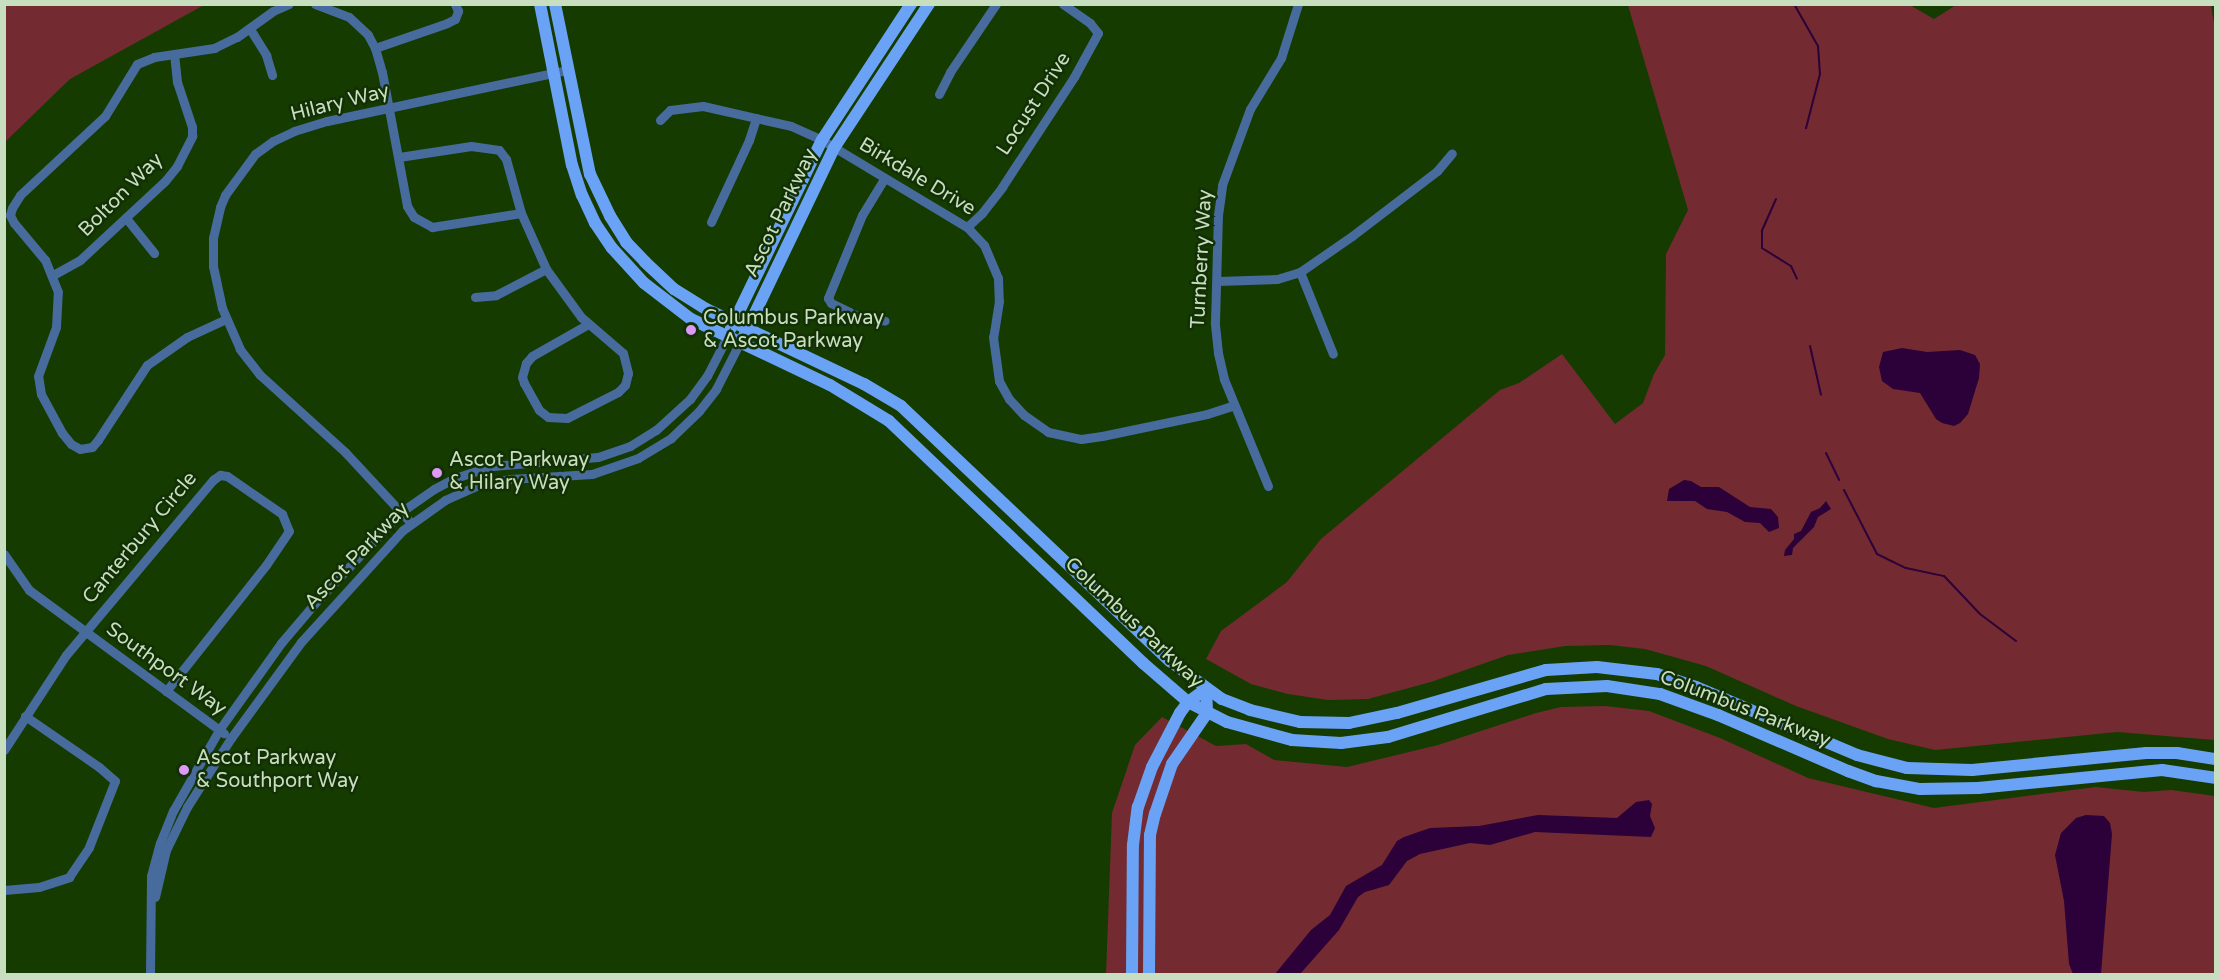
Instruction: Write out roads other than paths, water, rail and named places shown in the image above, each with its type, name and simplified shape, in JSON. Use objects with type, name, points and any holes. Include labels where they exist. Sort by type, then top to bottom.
[{"type":"main road","name":"Columbus Parkway","points":[[540,4],[572,165],[595,223],[612,248],[668,304],[727,337],[830,385],[889,421],[1188,702],[1207,713],[1262,734],[1314,743],[1341,743],[1388,737],[1546,689],[1607,686],[1660,694],[1718,715],[1848,771],[1876,781],[1920,789],[1978,788],[2162,770],[2216,778]]},
{"type":"main road","name":"Columbus Parkway","points":[[555,4],[590,174],[610,216],[626,242],[674,289],[747,329],[864,384],[901,406],[1170,661],[1206,689],[1232,702],[1272,716],[1300,722],[1349,723],[1397,713],[1546,670],[1597,667],[1657,674],[1696,687],[1857,755],[1907,768],[1971,770],[2146,753],[2177,753],[2216,759]]},
{"type":"main road","name":"Ascot Parkway","points":[[727,337],[822,140],[911,4]]},
{"type":"main road","name":"Ascot Parkway","points":[[740,342],[834,148],[929,4]]},
{"type":"main road","points":[[1132,975],[1133,845],[1138,807],[1164,741],[1188,702],[1206,689]]},
{"type":"main road","points":[[1149,975],[1150,835],[1172,764],[1207,713],[1206,689]]},
{"type":"street","points":[[226,319],[187,337],[147,364],[98,440],[92,447],[80,449],[71,444],[62,433],[38,385],[39,367],[54,336],[59,312],[58,292],[52,275],[38,250],[14,223],[10,215],[14,203],[105,116],[137,64],[154,57],[214,48],[250,29],[273,11],[289,4]]},
{"type":"street","points":[[315,4],[349,17],[368,35],[375,48],[382,72],[407,206],[414,217],[425,225],[444,226],[521,213]]},
{"type":"street","points":[[375,48],[447,23],[454,19],[458,11],[455,4]]},
{"type":"street","points":[[939,94],[950,72],[996,4]]},
{"type":"street","name":"Locust Drive","points":[[967,227],[982,213],[1002,187],[1074,77],[1098,33],[1090,23],[1063,4]]},
{"type":"street","name":"Turnberry Way","points":[[1268,486],[1234,405],[1218,354],[1218,215],[1222,185],[1250,109],[1284,51],[1298,4]]},
{"type":"street","points":[[250,29],[266,55],[272,75]]},
{"type":"street","name":"Bolton Way","points":[[52,275],[80,260],[126,218],[171,173],[192,136],[191,120],[177,82],[174,54]]},
{"type":"street","name":"Hilary Way","points":[[411,523],[345,452],[252,366],[240,349],[226,319],[216,288],[213,238],[223,201],[245,165],[273,141],[294,131],[567,70]]},
{"type":"street","name":"Birkdale Drive","points":[[660,120],[670,110],[691,105],[791,126],[822,140],[967,227],[984,245],[998,278],[999,301],[993,337],[999,381],[1009,399],[1036,426],[1066,438],[1081,439],[1207,414],[1234,405]]},
{"type":"street","points":[[711,222],[749,140],[756,118]]},
{"type":"street","points":[[399,157],[471,146],[499,150],[507,159],[521,213],[546,269],[588,324],[623,353],[628,367],[628,379],[618,392],[577,414],[554,419],[538,410],[524,384],[522,376],[526,363],[532,356],[588,324]]},
{"type":"street","points":[[1217,281],[1277,279],[1300,272],[1352,236],[1437,171],[1452,153]]},
{"type":"street","points":[[884,178],[862,216],[828,298],[831,303],[858,316],[885,321]]},
{"type":"street","points":[[126,218],[154,253]]},
{"type":"street","points":[[475,297],[496,295],[546,269]]},
{"type":"street","points":[[1300,272],[1333,354]]},
{"type":"street","name":"Ascot Parkway","points":[[150,975],[152,876],[160,843],[183,789],[219,730],[281,643],[401,512],[434,489],[475,471],[509,464],[580,460],[630,446],[656,430],[690,399],[707,376],[727,337]]},
{"type":"street","name":"Ascot Parkway","points":[[151,914],[166,850],[187,807],[231,738],[301,642],[411,523],[445,500],[479,485],[510,479],[592,474],[638,458],[671,438],[699,411],[716,389],[740,342]]},
{"type":"street","name":"Canterbury Circle","points":[[85,632],[219,475],[227,476],[282,514],[289,531],[266,565],[166,691]]},
{"type":"street","name":"Southport Way","points":[[4,554],[29,590],[231,738]]},
{"type":"street","points":[[4,750],[25,716],[85,632]]},
{"type":"street","points":[[4,890],[39,887],[69,877],[89,847],[114,781],[99,766],[25,716]]},
{"type":"waterway","points":[[1794,4],[1818,46],[1820,74],[1806,128]]},
{"type":"waterway","points":[[1776,199],[1762,231],[1762,248],[1791,266],[1797,279]]},
{"type":"waterway","points":[[1810,346],[1821,395]]},
{"type":"waterway","points":[[1826,453],[1839,480]]},
{"type":"waterway","points":[[1844,490],[1877,554],[1906,568],[1944,576],[1980,614],[2016,641]]},
{"type":"place","name":"Columbus Parkway & Ascot Parkway","points":[[691,330]]},
{"type":"place","name":"Ascot Parkway & Hilary Way","points":[[437,473]]},
{"type":"place","name":"Ascot Parkway & Southport Way","points":[[184,770]]}]
